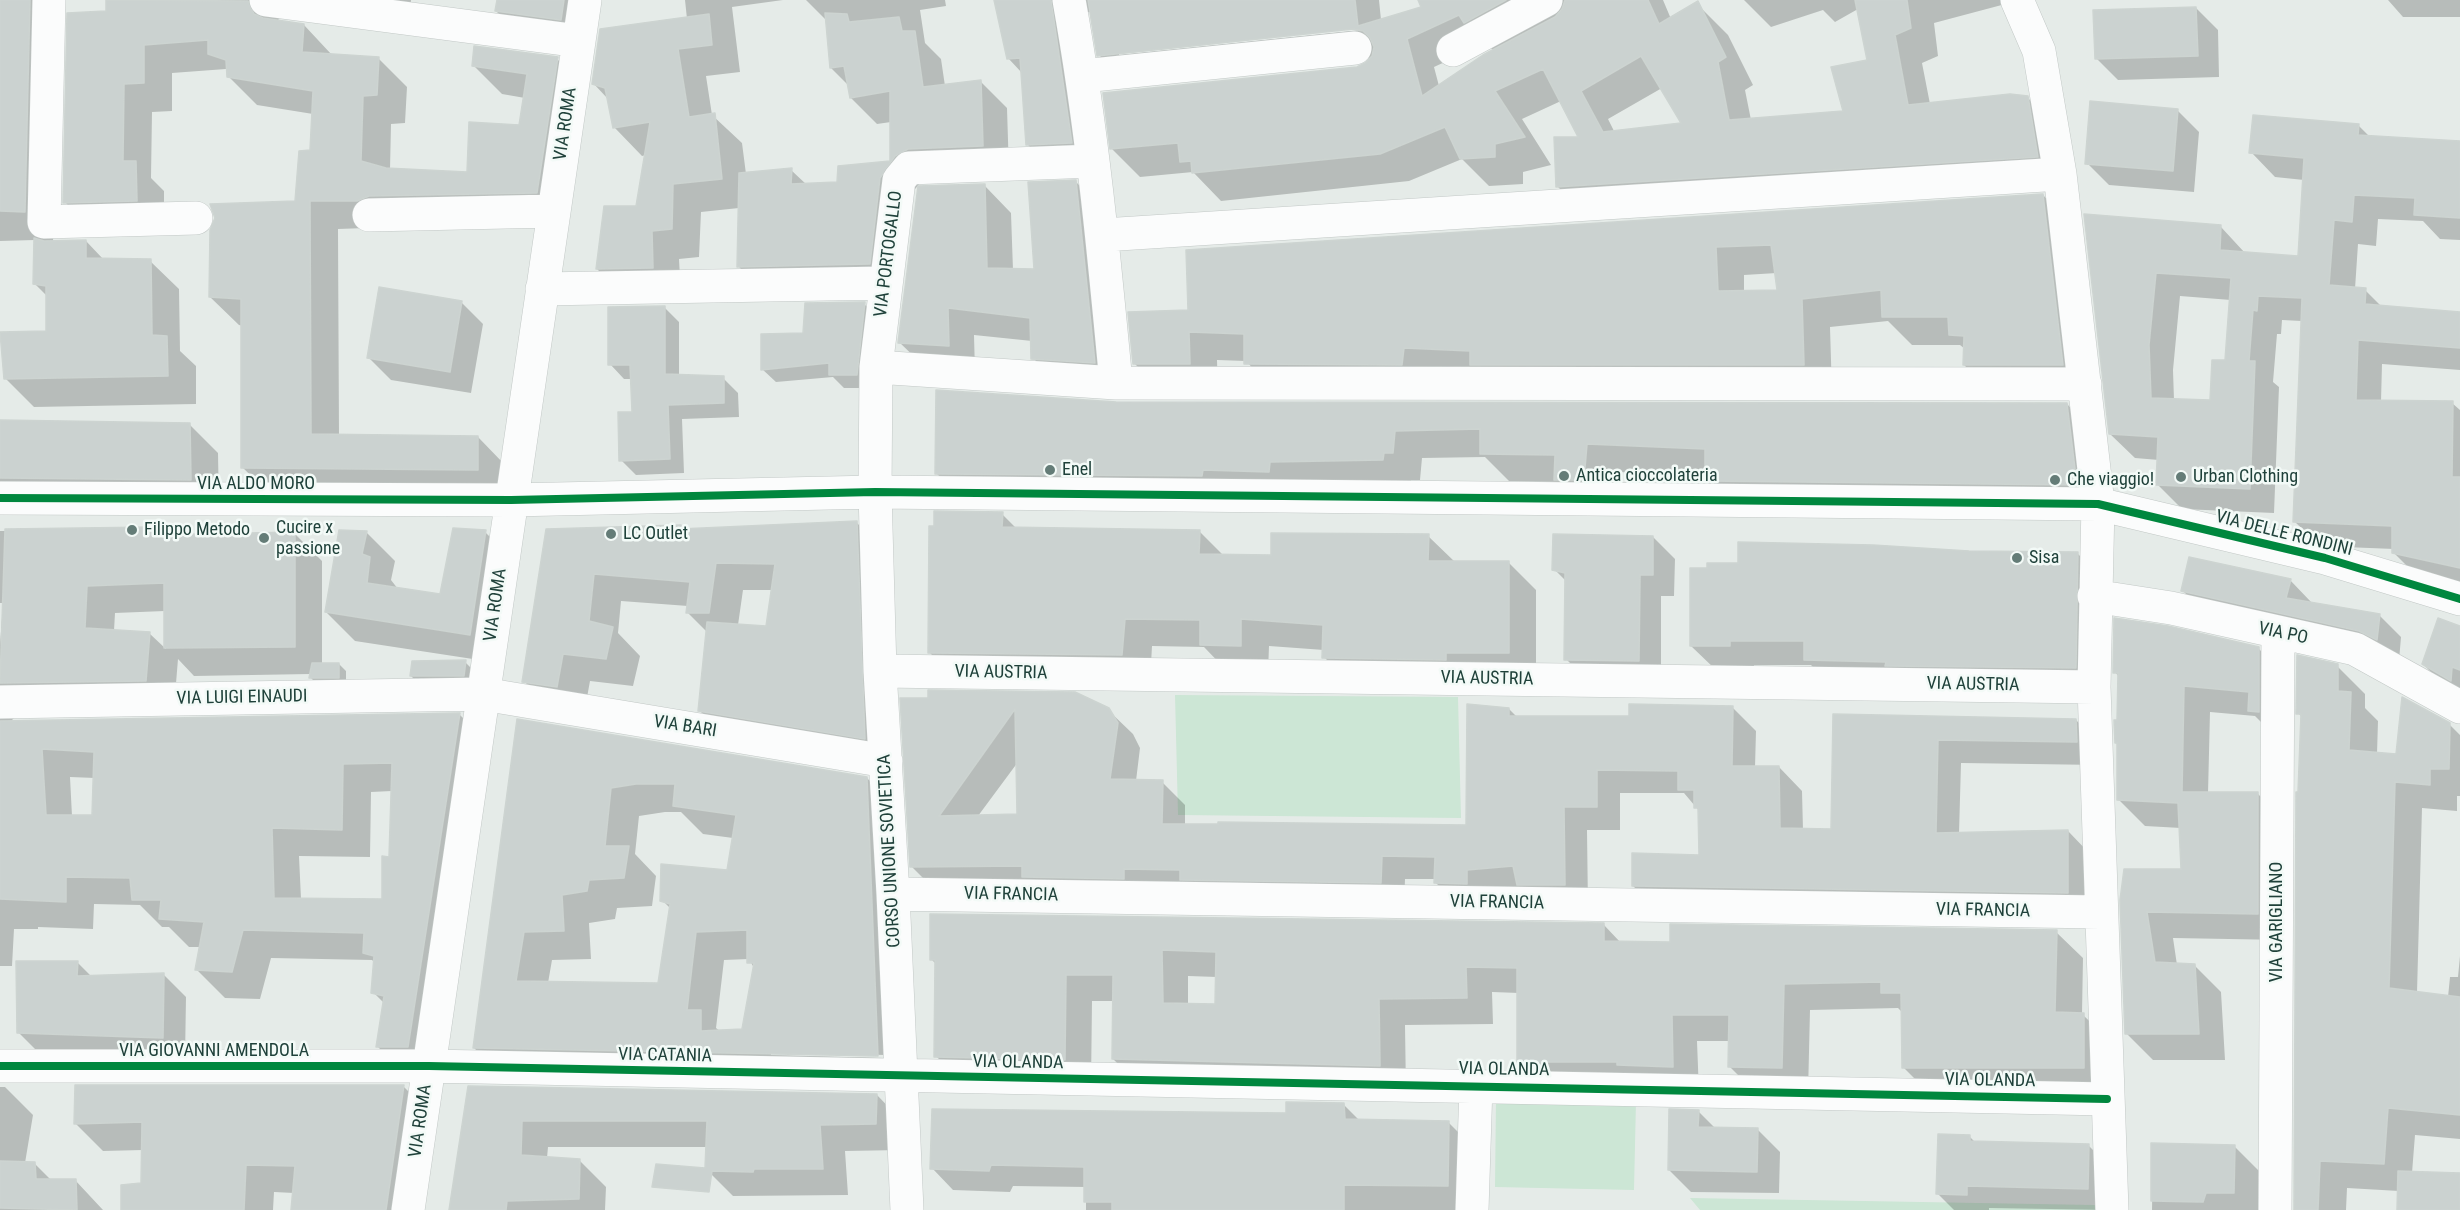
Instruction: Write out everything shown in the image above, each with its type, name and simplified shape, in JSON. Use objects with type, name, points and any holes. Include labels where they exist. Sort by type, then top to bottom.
[{"type":"street","points":[[49,0],[44,222],[196,218]]},
{"type":"street","points":[[266,0],[579,41]]},
{"type":"street","name":"VIA ROMA","points":[[408,1210],[585,0]]},
{"type":"street","points":[[1069,0],[1083,76],[1094,161],[1116,383]]},
{"type":"street","points":[[1453,50],[1546,0]]},
{"type":"street","points":[[2018,0],[2039,51],[2060,174],[2098,504],[2094,596],[2094,687],[2112,1210]]},
{"type":"street","points":[[1083,76],[1355,48]]},
{"type":"street","name":"VIA PORTOGALLO","points":[[875,492],[876,367],[884,284],[899,180],[909,168],[1094,161]]},
{"type":"street","points":[[1102,235],[2060,174]]},
{"type":"street","points":[[369,215],[554,211]]},
{"type":"street","points":[[543,289],[884,284]]},
{"type":"street","points":[[876,367],[1116,383],[2085,384]]},
{"type":"street","name":"VIA ALDO MORO","points":[[0,498],[511,500],[875,492]]},
{"type":"street","name":"VIA DELLE RONDINI","points":[[875,492],[2098,504],[2325,558],[2460,599]]},
{"type":"street","name":"CORSO UNIONE SOVIETICA","points":[[875,492],[880,671],[893,894],[907,1210]]},
{"type":"street","name":"VIA PO","points":[[2094,596],[2171,608],[2278,634],[2355,649],[2460,707]]},
{"type":"street","name":"VIA GARIGLIANO","points":[[2275,1210],[2278,634]]},
{"type":"street","name":"VIA AUSTRIA","points":[[880,671],[2094,687]]},
{"type":"street","name":"VIA LUIGI EINAUDI","points":[[0,702],[483,694]]},
{"type":"street","name":"VIA BARI","points":[[483,694],[886,761]]},
{"type":"street","name":"VIA FRANCIA","points":[[893,894],[2100,912]]},
{"type":"street","name":"VIA GIOVANNI AMENDOLA","points":[[0,1066],[429,1066]]},
{"type":"street","name":"VIA CATANIA","points":[[429,1066],[900,1076]]},
{"type":"street","name":"VIA OLANDA","points":[[900,1076],[1476,1085],[2108,1099]]},
{"type":"street","points":[[1472,1210],[1476,1085]]},
{"type":"green space","points":[[1175,695],[1458,697],[1461,818],[1178,815]]},
{"type":"green space","points":[[1496,1098],[1636,1101],[1634,1190],[1495,1187]]},
{"type":"green space","points":[[1690,1198],[2095,1205],[2095,1210],[1700,1210]]},
{"type":"building","points":[[0,0],[30,0],[25,212],[0,211]]},
{"type":"building","points":[[106,0],[248,1],[254,14],[263,18],[304,24],[302,52],[379,57],[377,95],[363,96],[361,161],[386,168],[467,172],[469,122],[519,125],[527,74],[472,66],[474,46],[558,57],[537,193],[369,196],[357,201],[310,201],[311,434],[478,436],[478,470],[241,468],[241,299],[209,297],[210,230],[215,218],[210,204],[295,201],[299,151],[310,150],[313,91],[227,77],[226,60],[208,54],[208,40],[144,45],[144,83],[124,84],[123,161],[136,161],[137,201],[63,203],[67,13],[106,11]]},
{"type":"building","points":[[497,0],[564,0],[561,20],[495,11]]},
{"type":"building","points":[[994,0],[1051,0],[1072,143],[1026,145],[1020,58],[1007,59]]},
{"type":"building","points":[[1088,0],[1355,0],[1358,26],[1421,7],[1418,0],[1506,0],[1464,23],[1459,15],[1407,39],[1422,96],[1483,55],[1555,17],[1562,9],[1565,0],[1648,0],[1659,24],[1698,1],[1726,57],[1718,62],[1729,120],[1843,111],[1831,67],[1867,60],[1855,0],[1907,0],[1911,28],[1895,35],[1908,105],[2010,94],[2028,96],[2038,157],[1556,187],[1554,137],[1578,137],[1543,69],[1495,91],[1525,137],[1495,144],[1495,157],[1460,159],[1445,127],[1380,154],[1192,173],[1191,161],[1180,162],[1178,143],[1110,149],[1103,93],[1357,67],[1372,56],[1374,47],[1370,38],[1363,31],[1353,29],[1097,56]],"holes":[[[1641,56],[1681,123],[1603,132],[1581,91]]]},
{"type":"building","points":[[2196,7],[2198,56],[2095,59],[2093,10]]},
{"type":"building","points":[[825,13],[847,14],[849,22],[899,17],[902,31],[915,31],[923,87],[981,80],[983,146],[908,149],[895,156],[880,178],[870,264],[737,267],[739,173],[792,168],[791,184],[837,182],[838,166],[890,161],[890,91],[850,98],[844,66],[830,68]]},
{"type":"building","points":[[709,14],[712,45],[678,49],[689,117],[715,113],[722,179],[673,184],[672,229],[652,231],[653,268],[596,269],[604,206],[636,206],[650,122],[613,128],[605,88],[592,84],[600,29]]},
{"type":"building","points":[[2090,101],[2178,109],[2173,171],[2085,164]]},
{"type":"building","points":[[2253,115],[2359,124],[2358,135],[2460,141],[2460,218],[2414,215],[2415,198],[2354,195],[2352,222],[2334,220],[2329,285],[2366,288],[2365,304],[2460,312],[2460,348],[2358,340],[2356,400],[2453,401],[2452,477],[2460,477],[2460,568],[2392,553],[2392,526],[2293,522],[2302,298],[2258,296],[2257,311],[2253,310],[2249,361],[2255,361],[2250,489],[2156,485],[2158,437],[2109,434],[2084,214],[2221,225],[2220,250],[2298,256],[2304,158],[2249,153]],"holes":[[[2156,273],[2231,278],[2225,360],[2212,360],[2210,400],[2151,398],[2149,345]]]},
{"type":"building","points":[[1076,180],[1095,363],[1031,359],[1030,318],[948,308],[949,346],[898,343],[918,186],[985,184],[987,268],[1034,269],[1028,182]]},
{"type":"building","points":[[2043,194],[2063,365],[1963,365],[1964,336],[1949,335],[1948,317],[1882,317],[1881,290],[1802,299],[1804,365],[1470,365],[1470,351],[1404,348],[1402,365],[1244,364],[1244,334],[1189,332],[1190,364],[1133,364],[1128,312],[1188,310],[1186,250]],"holes":[[[1771,245],[1777,290],[1718,291],[1716,247]]]},
{"type":"building","points":[[34,238],[44,241],[86,240],[86,258],[151,259],[152,335],[167,336],[168,376],[4,379],[0,332],[46,331],[46,286],[33,284]]},
{"type":"building","points":[[379,287],[462,301],[450,372],[367,358]]},
{"type":"building","points":[[865,302],[857,375],[829,375],[829,363],[761,370],[761,334],[803,333],[805,303]]},
{"type":"building","points":[[665,306],[665,374],[724,376],[724,403],[668,405],[670,459],[619,461],[618,412],[632,412],[630,365],[608,365],[608,307]]},
{"type":"building","points":[[936,390],[1116,402],[2067,403],[2077,485],[1705,481],[1705,449],[1587,444],[1584,480],[1554,480],[1555,455],[1480,454],[1480,429],[1395,431],[1393,453],[1384,453],[1383,460],[1270,462],[1269,472],[1203,470],[1202,476],[935,474]]},
{"type":"building","points":[[0,420],[190,423],[191,480],[0,478]]},
{"type":"building","points":[[934,511],[1003,512],[1002,527],[1200,530],[1199,554],[1271,555],[1271,533],[1429,534],[1428,561],[1509,561],[1509,653],[1446,653],[1446,660],[1322,658],[1323,625],[1241,619],[1241,646],[1200,645],[1200,620],[1125,619],[1122,655],[928,653],[929,526],[934,526]]},
{"type":"building","points":[[857,521],[865,739],[698,711],[707,622],[766,626],[775,564],[716,563],[709,613],[686,613],[690,582],[594,574],[589,621],[613,627],[606,659],[563,654],[557,687],[522,682],[546,529],[681,525],[680,529]]},
{"type":"building","points":[[154,527],[154,535],[295,532],[295,647],[164,648],[164,583],[87,586],[85,628],[150,632],[146,681],[0,683],[5,529]]},
{"type":"building","points":[[453,528],[486,530],[470,635],[325,612],[339,530],[367,531],[362,554],[370,557],[367,583],[440,594]]},
{"type":"building","points":[[1553,534],[1653,536],[1653,575],[1640,575],[1639,661],[1564,660],[1565,573],[1552,570]]},
{"type":"building","points":[[1738,542],[1873,545],[1969,551],[2078,552],[2076,668],[1885,666],[1886,662],[1804,660],[1804,641],[1730,641],[1730,646],[1690,646],[1690,568],[1707,568],[1707,563],[1738,563]]},
{"type":"building","points":[[2189,557],[2291,579],[2286,598],[2380,614],[2377,640],[2359,631],[2181,591]]},
{"type":"building","points":[[2114,618],[2168,626],[2259,647],[2259,712],[2248,711],[2249,692],[2184,686],[2182,792],[2258,792],[2258,914],[2147,912],[2155,962],[2195,964],[2199,1034],[2125,1034],[2120,900],[2124,869],[2181,869],[2178,803],[2117,800],[2117,743],[2115,743],[2114,720],[2117,720],[2118,673],[2113,673]]},
{"type":"building","points":[[2438,618],[2460,626],[2460,670],[2452,667],[2451,681],[2422,664]]},
{"type":"building","points":[[2297,655],[2338,664],[2338,691],[2351,692],[2349,750],[2396,754],[2402,697],[2450,723],[2449,769],[2430,769],[2430,785],[2395,782],[2389,988],[2460,997],[2460,1115],[2388,1108],[2384,1164],[2320,1161],[2318,1210],[2294,1210],[2296,792],[2298,792],[2301,714],[2296,714]]},
{"type":"building","points":[[466,660],[464,676],[410,676],[412,661]]},
{"type":"building","points":[[312,663],[339,663],[339,678],[309,678]]},
{"type":"building","points":[[928,690],[1075,692],[1109,708],[1118,723],[1110,779],[1163,780],[1162,824],[1218,824],[1218,822],[1466,825],[1467,704],[1509,708],[1509,716],[1629,716],[1629,704],[1733,706],[1732,766],[1779,766],[1780,828],[1831,829],[1833,714],[2076,719],[2077,742],[1938,740],[1936,833],[2068,830],[2068,893],[1632,886],[1632,853],[1699,855],[1698,808],[1694,808],[1694,790],[1678,790],[1678,771],[1597,770],[1597,807],[1564,807],[1565,885],[1517,885],[1513,866],[1467,870],[1467,884],[1434,883],[1435,857],[1382,856],[1381,883],[1180,880],[1180,870],[1124,869],[1124,879],[1022,877],[1022,866],[910,867],[900,698],[928,698]],"holes":[[[1015,709],[1017,814],[939,816]]]},
{"type":"building","points":[[460,713],[408,1047],[376,1047],[384,996],[371,993],[374,956],[363,953],[364,933],[243,930],[232,972],[195,970],[204,922],[159,919],[161,900],[132,900],[130,878],[66,877],[66,902],[0,899],[0,721]],"holes":[[[42,749],[94,752],[92,815],[46,815]],[[392,763],[389,857],[382,856],[382,899],[274,898],[272,828],[342,830],[343,764]]]},
{"type":"building","points":[[517,719],[867,777],[878,1056],[473,1048]],"holes":[[[636,784],[675,784],[673,806],[736,815],[727,870],[661,864],[660,901],[670,904],[658,983],[516,981],[524,932],[564,931],[562,895],[587,891],[589,880],[624,878],[629,846],[605,846],[611,788]],[[747,930],[747,963],[754,963],[742,1029],[701,1031],[701,1010],[687,1010],[696,932]]]},
{"type":"building","points":[[930,914],[1604,923],[1604,941],[1670,942],[1670,924],[2057,930],[2055,1012],[2084,1013],[2084,1068],[1902,1068],[1901,993],[1881,993],[1881,982],[1784,984],[1782,1068],[1728,1067],[1729,1015],[1672,1015],[1673,1067],[1617,1065],[1617,1062],[1517,1062],[1517,968],[1466,967],[1467,998],[1379,999],[1380,1066],[1112,1059],[1113,975],[1066,975],[1065,1060],[934,1057],[935,960],[930,960]],"holes":[[[1162,950],[1216,952],[1215,1004],[1163,1003]]]},
{"type":"building","points":[[16,961],[78,961],[77,976],[164,973],[163,1038],[17,1033]]},
{"type":"building","points":[[75,1085],[404,1085],[386,1210],[291,1210],[295,1166],[246,1165],[244,1210],[121,1210],[121,1185],[141,1183],[142,1122],[74,1124]]},
{"type":"building","points":[[468,1086],[877,1094],[876,1124],[820,1125],[823,1169],[712,1171],[709,1192],[652,1187],[656,1164],[705,1168],[707,1121],[522,1121],[521,1155],[580,1159],[579,1199],[507,1201],[506,1210],[449,1210]]},
{"type":"building","points":[[1286,1102],[1344,1103],[1345,1119],[1449,1121],[1448,1186],[1344,1185],[1344,1210],[1112,1210],[1112,1202],[1084,1202],[1084,1167],[991,1165],[989,1171],[930,1169],[932,1109],[1286,1113]]},
{"type":"building","points":[[1669,1109],[1699,1110],[1698,1127],[1758,1128],[1757,1172],[1668,1170]]},
{"type":"building","points":[[1938,1134],[1970,1135],[1970,1141],[2089,1144],[2088,1189],[1967,1186],[1967,1195],[1936,1194]]},
{"type":"building","points":[[2151,1143],[2235,1145],[2234,1193],[2206,1193],[2203,1202],[2151,1201]]},
{"type":"building","points":[[0,1161],[35,1162],[36,1179],[76,1179],[77,1210],[0,1208]]},
{"type":"building","points":[[2398,1171],[2460,1173],[2460,1210],[2397,1210]]},
{"type":"cycle path","points":[[0,498],[511,500],[875,492],[2098,504],[2325,558],[2460,599]]},
{"type":"cycle path","points":[[0,1066],[429,1066],[2107,1099]]},
{"type":"place","name":"Enel","points":[[1050,470]]},
{"type":"place","name":"Antica cioccolateria","points":[[1564,476]]},
{"type":"place","name":"Urban Clothing","points":[[2181,477]]},
{"type":"place","name":"Che viaggio!","points":[[2055,480]]},
{"type":"place","name":"Filippo Metodo","points":[[132,530]]},
{"type":"place","name":"LC Outlet","points":[[611,534]]},
{"type":"place","name":"Cucire x passione","points":[[264,538]]},
{"type":"place","name":"Sisa","points":[[2017,558]]}]
